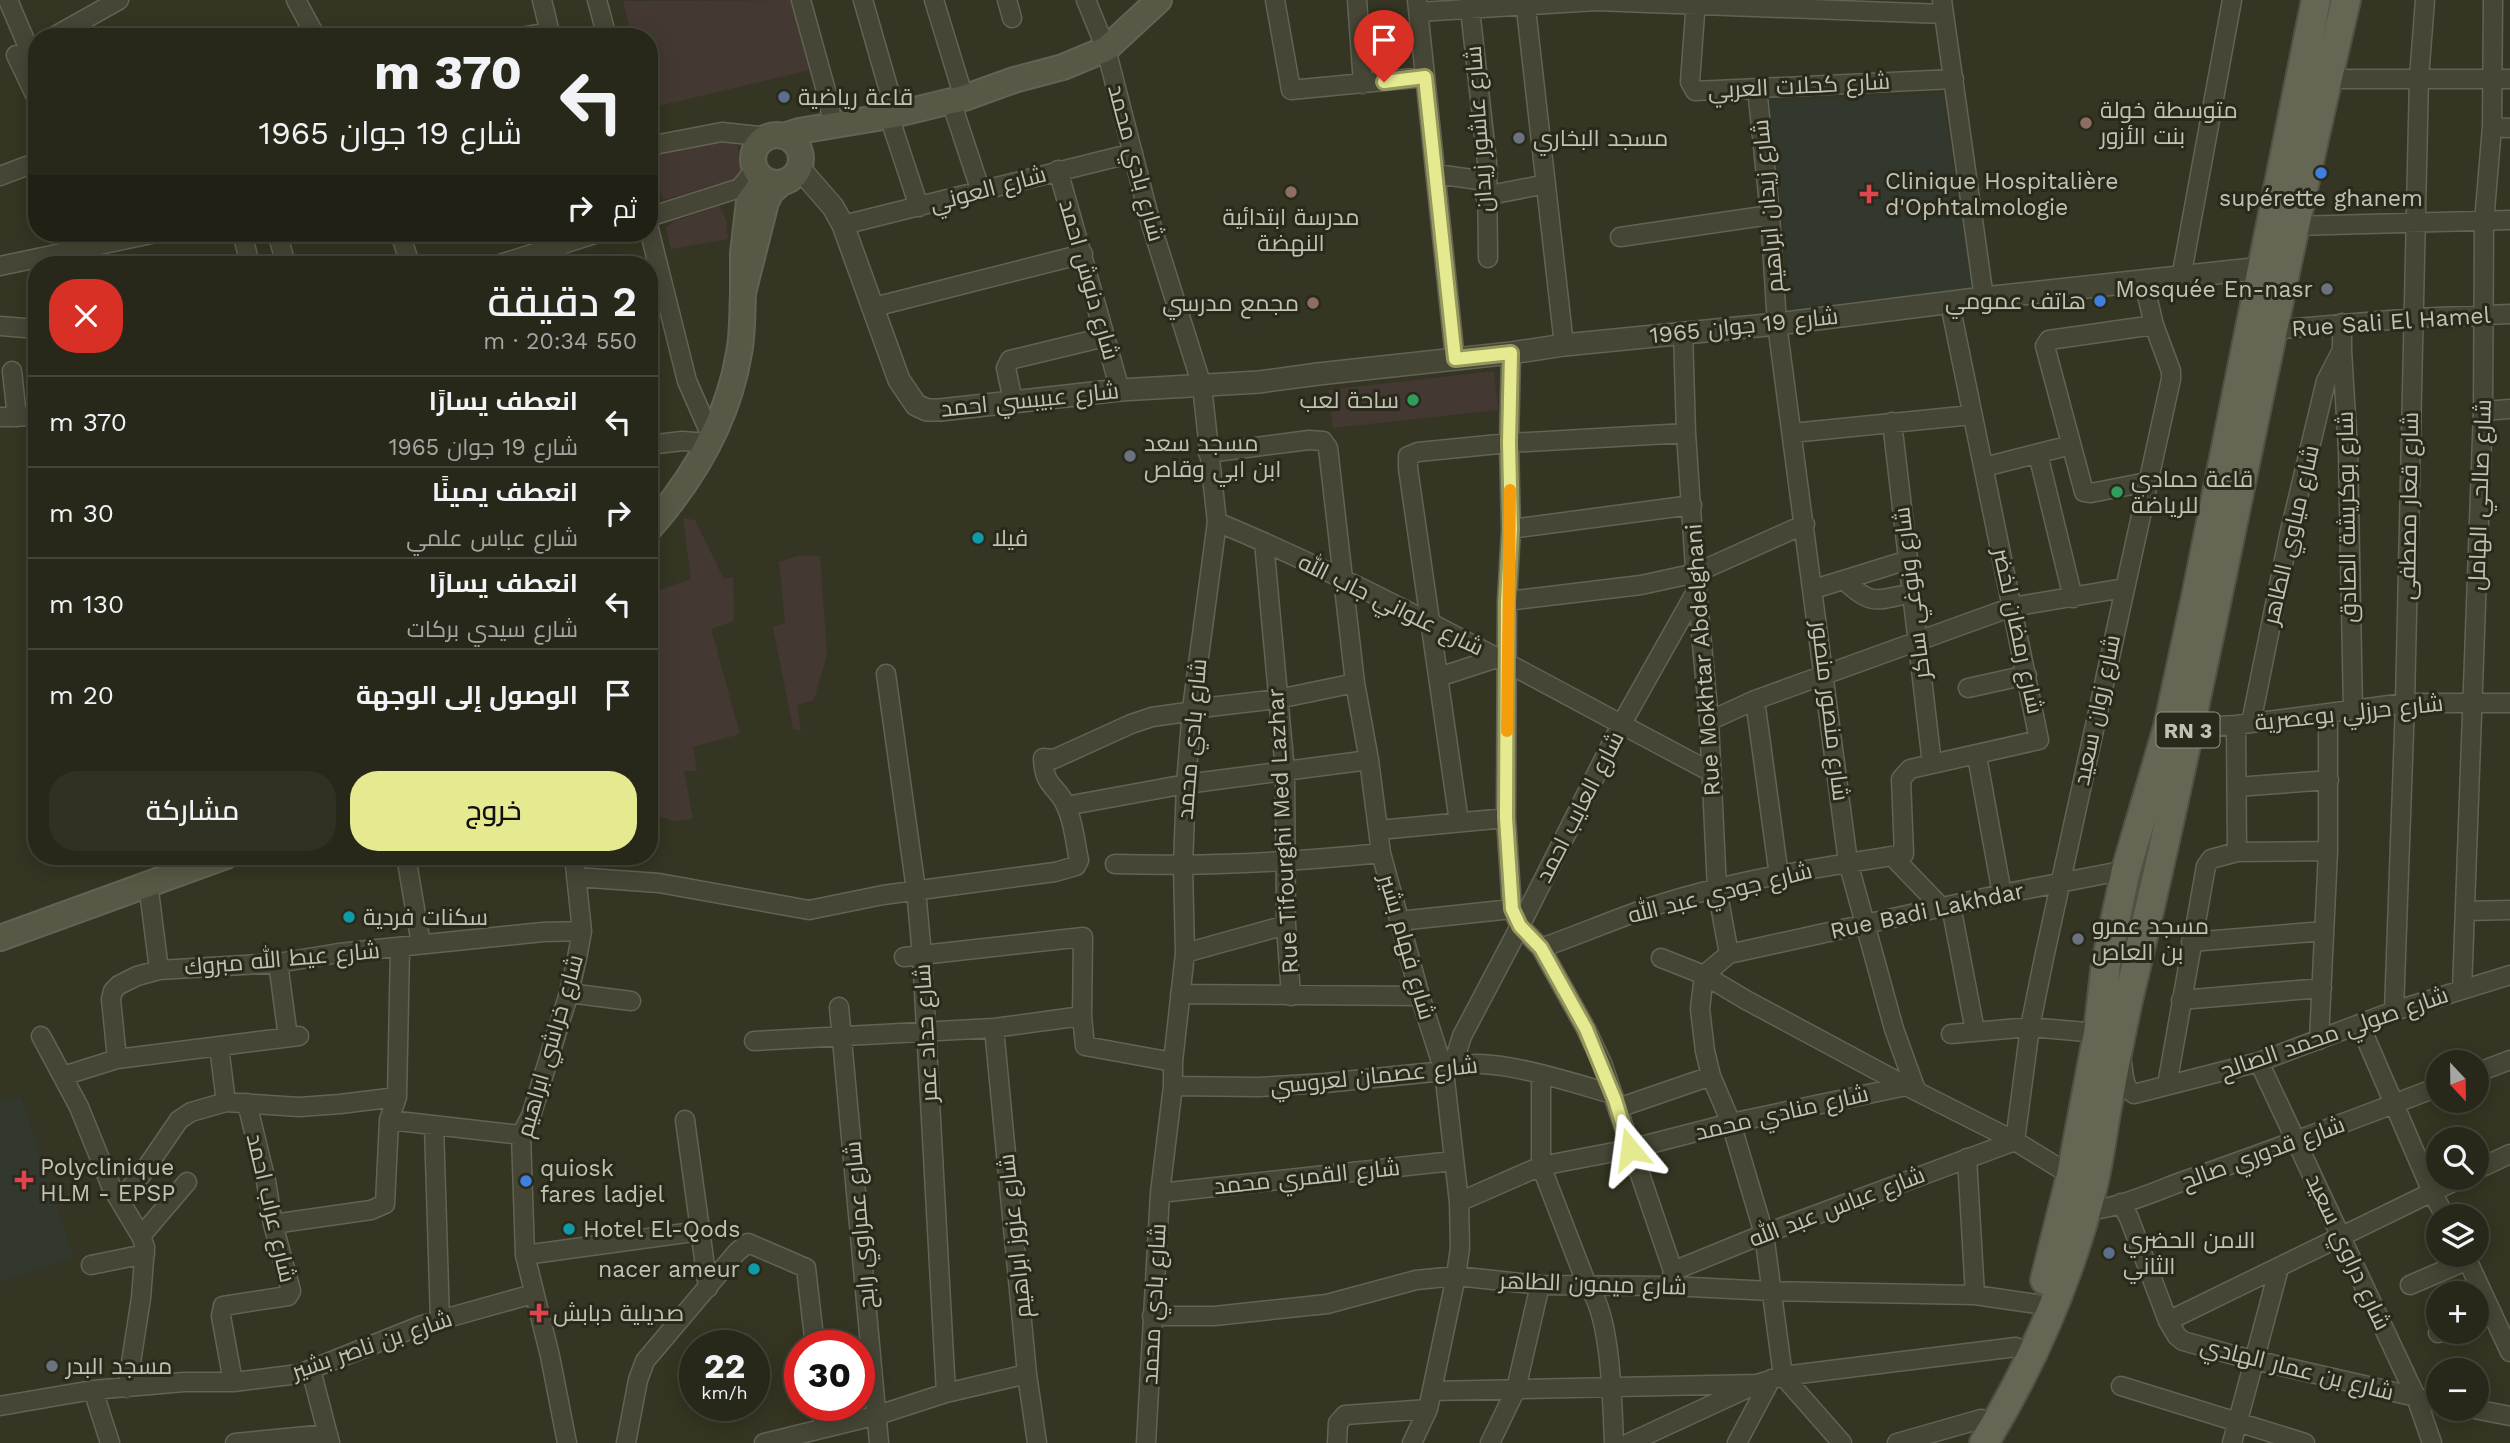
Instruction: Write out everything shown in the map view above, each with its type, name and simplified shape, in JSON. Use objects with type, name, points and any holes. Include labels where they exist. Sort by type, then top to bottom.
[{"type":"main road","points":[[766,178],[754,155],[756,148],[775,136],[892,116],[1063,67],[1106,49],[1159,0]]},
{"type":"main road","name":"RN 3","points":[[1966,1443],[1983,1431],[2022,1377],[2059,1299],[2108,1036],[2157,880],[2178,728],[2274,270],[2316,0]]},
{"type":"main road","name":"RN 3","points":[[2108,1036],[2106,963],[2126,870],[2178,728],[2272,330],[2274,270],[2295,226],[2346,0]]},
{"type":"main road","points":[[766,178],[792,179],[814,139],[833,127]]},
{"type":"main road","points":[[775,136],[796,144],[801,164]]},
{"type":"main road","points":[[658,518],[672,502],[711,441],[728,399],[740,351],[743,253],[749,201],[766,178]]},
{"type":"main road","points":[[0,938],[200,865]]},
{"type":"main road","name":"RN 3","points":[[1983,1431],[2016,1347],[2037,1304],[2078,1195]]},
{"type":"street","points":[[8,0],[28,74]]},
{"type":"street","points":[[66,28],[97,6],[119,0]]},
{"type":"street","points":[[296,0],[311,28]]},
{"type":"street","points":[[542,0],[549,28]]},
{"type":"street","points":[[597,0],[605,28]]},
{"type":"street","points":[[800,0],[828,98],[833,127]]},
{"type":"street","points":[[863,0],[892,116],[919,207]]},
{"type":"street","points":[[934,0],[980,189]]},
{"type":"street","points":[[1007,0],[1012,18]]},
{"type":"street","name":"شارع بادي محمد","points":[[1086,0],[1106,49],[1152,224],[1202,386],[1217,522],[1192,709],[1186,784],[1183,866],[1185,953],[1160,1192],[1146,1443]]},
{"type":"street","points":[[1275,0],[1291,90],[1425,77]]},
{"type":"street","points":[[1357,0],[1363,84]]},
{"type":"street","points":[[1455,359],[1418,6],[1596,0],[1943,7],[1984,298]]},
{"type":"street","points":[[2181,278],[2232,0]]},
{"type":"street","name":"شارع قعار مصطفى","points":[[2394,1011],[2405,703],[2419,78],[2425,0]]},
{"type":"street","name":"شارع صالحي الهامل","points":[[2462,990],[2483,411],[2484,222],[2501,128],[2501,79],[2493,0]]},
{"type":"street","name":"شارع كحلات العربي","points":[[1696,2],[1690,82],[1695,91],[1954,79]]},
{"type":"street","points":[[1525,3],[1564,345]]},
{"type":"street","name":"شارع عاشور زيدان","points":[[1469,5],[1484,136],[1488,258]]},
{"type":"street","points":[[2327,79],[2501,79]]},
{"type":"street","name":"شارع زيدان ابراهيم","points":[[1757,88],[1770,215],[1777,324]]},
{"type":"street","points":[[658,144],[722,132],[775,136]]},
{"type":"street","name":"شارع العوني","points":[[843,225],[1133,153]]},
{"type":"street","name":"شارع عبيبسي احمد","points":[[801,164],[843,225],[899,380],[916,405],[928,410],[940,410],[1120,390],[1202,386]]},
{"type":"street","points":[[0,176],[28,165]]},
{"type":"street","name":"شارع دنوش احمد","points":[[1058,170],[1120,390]]},
{"type":"street","points":[[1436,174],[1485,188],[1546,184]]},
{"type":"street","points":[[658,214],[766,178]]},
{"type":"street","points":[[1620,237],[1770,215]]},
{"type":"street","points":[[2295,226],[2510,220]]},
{"type":"street","points":[[47,256],[113,242]]},
{"type":"street","points":[[517,256],[547,242]]},
{"type":"street","points":[[874,307],[1083,254]]},
{"type":"street","points":[[0,266],[28,260]]},
{"type":"street","points":[[658,265],[687,380],[711,441],[682,440],[658,444]]},
{"type":"street","name":"شارع 19 جوان 1965","points":[[1202,386],[1259,382],[1564,345],[1777,324],[1984,298],[2274,270]]},
{"type":"street","name":"شارع زوان سعيد","points":[[2015,1141],[2030,1027],[2123,587],[2171,379],[2170,365],[2154,324],[2144,283]]},
{"type":"street","name":"شارع رمضان لخضر","points":[[1898,855],[1901,779],[1910,769],[1977,756],[2039,740],[2040,737],[1950,304]]},
{"type":"street","name":"Rue Sali El Hamel","points":[[2272,330],[2414,318],[2510,314]]},
{"type":"street","name":"شارع بوكريشة الصادق","points":[[2342,323],[2348,451],[2353,710]]},
{"type":"street","name":"شارع منصور منصور","points":[[1777,324],[1848,862],[1911,1088]]},
{"type":"street","points":[[2147,482],[2084,492],[2046,342],[2154,324]]},
{"type":"street","points":[[0,326],[28,328]]},
{"type":"street","name":"Rue Mokhtar Abdelghani","points":[[1683,332],[1686,433],[1709,721],[1717,889],[1729,954]]},
{"type":"street","points":[[1013,401],[1006,368],[1010,359],[1105,337]]},
{"type":"street","name":"شارع مياوي الطاهر","points":[[2237,852],[2237,787],[2243,724],[2326,382],[2342,350]]},
{"type":"street","points":[[1511,353],[1511,529],[1503,661],[1506,818],[1516,918],[1541,948],[1586,1029],[1615,1101],[1671,1278]]},
{"type":"street","points":[[12,371],[9,417],[28,416]]},
{"type":"street","points":[[2483,411],[2510,409]]},
{"type":"street","points":[[1792,433],[1972,415]]},
{"type":"street","name":"شارع ونوغي ساكر","points":[[1892,422],[1932,764]]},
{"type":"street","points":[[1459,822],[1408,456],[1418,452],[1509,443],[1686,433]]},
{"type":"street","name":"شارع فهام بشير","points":[[1208,453],[1309,440],[1323,441],[1326,444],[1355,683],[1369,760],[1381,853],[1420,996],[1448,1068],[1460,1248],[1428,1409],[1412,1443]]},
{"type":"street","points":[[1984,467],[2071,445]]},
{"type":"street","points":[[2038,453],[2073,598]]},
{"type":"street","points":[[1511,529],[1692,505]]},
{"type":"street","name":"شارع علواني جاب الله","points":[[1217,522],[1264,541],[1432,622],[1711,772]]},
{"type":"street","points":[[1507,601],[1696,581],[1805,524]]},
{"type":"street","name":"Rue Tifourghi Med Lazhar","points":[[1264,541],[1285,771],[1286,925],[1292,996]]},
{"type":"street","points":[[1814,589],[1908,560]]},
{"type":"street","points":[[1844,580],[1866,599],[1877,600],[1912,593]]},
{"type":"street","name":"شارع العايب احمد","points":[[1448,1068],[1516,918],[1696,581]]},
{"type":"street","points":[[1709,721],[1755,701],[2012,607],[2123,587]]},
{"type":"street","points":[[1439,677],[1503,661]]},
{"type":"street","name":"شارع حداد عمر","points":[[886,674],[916,890],[913,956],[925,1030],[946,1393]]},
{"type":"street","points":[[1968,688],[2027,675]]},
{"type":"street","points":[[576,877],[659,883],[809,909],[916,890],[1055,873],[1076,866],[1079,860],[1066,806],[1048,783],[1044,772],[1044,758],[1054,759],[1152,717],[1192,709],[1278,699],[1355,683]]},
{"type":"street","points":[[1755,701],[1779,876]]},
{"type":"street","name":"شارع حرزلي بوعصرية","points":[[2178,728],[2243,724],[2405,703],[2510,703]]},
{"type":"street","points":[[2319,1040],[2328,851],[2328,714]]},
{"type":"street","points":[[1977,756],[2002,894]]},
{"type":"street","points":[[1066,806],[1186,784],[1369,760]]},
{"type":"street","points":[[2237,787],[2329,780]]},
{"type":"street","points":[[1379,830],[1506,818]]},
{"type":"street","points":[[2167,1085],[2206,866],[2211,859],[2237,852],[2328,851]]},
{"type":"street","points":[[1115,863],[1183,866],[1286,862],[1381,853]]},
{"type":"street","points":[[1898,855],[1947,907],[1975,1031]]},
{"type":"street","name":"شارع جودي عبد الله","points":[[1541,948],[1642,910],[1717,889],[1848,862],[1898,855]]},
{"type":"street","points":[[408,865],[421,944]]},
{"type":"street","name":"شارع خراشي ابراهيم","points":[[567,1443],[550,1356],[525,1255],[521,1135],[531,1116],[569,993],[582,931],[575,865]]},
{"type":"street","name":"Rue Badi Lakhdar","points":[[1729,954],[2002,894],[2126,870]]},
{"type":"street","points":[[148,883],[159,970]]},
{"type":"street","points":[[2465,911],[2510,910]]},
{"type":"street","points":[[1399,921],[1516,918]]},
{"type":"street","points":[[1185,953],[1286,925]]},
{"type":"street","name":"شارع عيط الله مبروك","points":[[117,1059],[111,1009],[113,992],[119,985],[137,976],[159,970],[278,964],[339,953],[421,944],[582,931]]},
{"type":"street","points":[[2191,942],[2324,931]]},
{"type":"street","points":[[913,956],[982,950],[1081,936],[1085,942],[1082,1016],[1085,1046],[1173,1062]]},
{"type":"street","points":[[273,1224],[371,1210],[386,1204],[388,1120],[397,1097],[400,948]]},
{"type":"street","points":[[1729,954],[1704,975],[1700,1009],[1705,1051],[1711,1076],[1731,1123],[1764,1234],[1771,1291],[1770,1380],[1737,1443]]},
{"type":"street","name":"شارع منادي محمد","points":[[1661,958],[1704,975],[1746,1000],[2015,1141],[2078,1195]]},
{"type":"street","points":[[63,1076],[117,1059],[293,1036],[278,964]]},
{"type":"street","name":"شارع صولي محمد الصالح","points":[[2108,1036],[2125,1084],[2134,1094],[2259,1062],[2394,1011],[2510,975]]},
{"type":"street","points":[[2182,1000],[2322,988]]},
{"type":"street","points":[[569,993],[631,1001]]},
{"type":"street","points":[[1180,994],[1420,996]]},
{"type":"street","name":"شارع عمراوي رابح","points":[[839,1007],[879,1443]]},
{"type":"street","points":[[754,1041],[994,1028],[1082,1016]]},
{"type":"street","points":[[2360,1025],[2438,1204]]},
{"type":"street","points":[[1951,1034],[2030,1027],[2108,1036]]},
{"type":"street","name":"شارع عزوز ابراهيم","points":[[994,1028],[1027,1374],[1037,1443]]},
{"type":"street","points":[[41,1036],[91,1134],[108,1180],[143,1245],[138,1320],[127,1388]]},
{"type":"street","points":[[219,1047],[226,1102]]},
{"type":"street","points":[[2489,1068],[2510,1060]]},
{"type":"street","name":"شارع دراوي سعيد","points":[[2259,1062],[2416,1397],[2432,1443]]},
{"type":"street","name":"شارع عصمان لعروسي","points":[[1173,1086],[1259,1087],[1325,1083],[1476,1063],[1541,1075],[1615,1101]]},
{"type":"street","points":[[1541,1075],[1541,1166],[1602,1318],[1612,1386],[1614,1443]]},
{"type":"street","points":[[1615,1101],[1711,1076]]},
{"type":"street","name":"شارع منادي محمد","points":[[1459,1202],[1541,1166],[1630,1149],[1731,1123],[1911,1088]]},
{"type":"street","name":"شارع قدوري صالح","points":[[2078,1195],[2121,1203],[2296,1142],[2426,1092]]},
{"type":"street","points":[[120,1200],[142,1174],[179,1120],[191,1112],[226,1102],[299,1107],[397,1097]]},
{"type":"street","name":"شارع عراب احمد","points":[[233,1382],[221,1316],[223,1306],[270,1300],[290,1294],[247,1102]]},
{"type":"street","points":[[388,1120],[521,1135]]},
{"type":"street","points":[[685,1120],[708,1288]]},
{"type":"street","points":[[434,1127],[440,1320]]},
{"type":"street","name":"شارع عباس عبد الله","points":[[1671,1278],[1764,1234],[2015,1141]]},
{"type":"street","points":[[2489,1164],[2510,1154]]},
{"type":"street","points":[[1967,1158],[1975,1295]]},
{"type":"street","name":"شارع القمري محمد","points":[[1160,1192],[1453,1161]]},
{"type":"street","points":[[91,1265],[143,1245],[187,1182]]},
{"type":"street","points":[[2168,1321],[2436,1190]]},
{"type":"street","name":"شارع بن عمار الهادي","points":[[2121,1203],[2168,1321],[2183,1341],[2426,1399]]},
{"type":"street","points":[[525,1255],[700,1231]]},
{"type":"street","points":[[626,1443],[638,1380],[645,1361],[748,1243],[806,1268],[813,1330]]},
{"type":"street","points":[[2410,1285],[2447,1267]]},
{"type":"street","points":[[2232,1443],[2279,1268]]},
{"type":"street","name":"شارع ميمون الطاهر","points":[[1152,1317],[1214,1316],[1327,1304],[1416,1280],[1456,1276],[1540,1285],[1587,1285],[1671,1278],[1771,1291],[1975,1295],[2037,1304]]},
{"type":"street","points":[[1490,1443],[1516,1390],[1540,1285]]},
{"type":"street","name":"شارع بن ناصر بشير","points":[[0,1406],[93,1390],[184,1382],[233,1382],[311,1370],[440,1320],[533,1294]]},
{"type":"street","points":[[2489,1321],[2510,1352]]},
{"type":"street","points":[[1432,1391],[1770,1380],[2016,1347]]},
{"type":"street","points":[[235,1443],[329,1438],[311,1370]]},
{"type":"street","points":[[764,1443],[878,1415],[946,1393],[1027,1374]]},
{"type":"street","points":[[1629,1443],[1770,1380]]},
{"type":"street","points":[[1770,1380],[1842,1443]]},
{"type":"street","points":[[2121,1386],[2305,1443]]},
{"type":"street","points":[[93,1390],[110,1443]]},
{"type":"street","points":[[1337,1443],[1338,1423],[1345,1415],[1428,1409]]},
{"type":"street","points":[[2489,1412],[2510,1416]]},
{"type":"street","points":[[822,1421],[823,1427]]},
{"type":"street","points":[[1897,1443],[1983,1431]]},
{"type":"shaded area","points":[[791,0],[810,70],[658,106],[658,28],[630,28],[623,1]]},
{"type":"shaded area","name":"Clinique Hospitalière d'Ophtalmologie","points":[[1942,93],[1973,288],[1793,308],[1767,100]]},
{"type":"shaded area","points":[[727,138],[738,146],[741,174],[734,179],[663,200],[658,182],[658,151]]},
{"type":"shaded area","points":[[719,206],[726,220],[728,239],[671,249],[666,228],[672,222]]},
{"type":"shaded area","name":"ساحة لعب","points":[[1494,371],[1498,410],[1333,428],[1328,390]]},
{"type":"shaded area","points":[[683,518],[695,520],[724,579],[733,577],[734,621],[711,629],[740,734],[693,747],[697,771],[684,771],[693,819],[674,821],[658,816],[658,591],[691,579]]},
{"type":"shaded area","points":[[797,556],[820,556],[827,655],[814,700],[797,705],[801,731],[793,729],[773,627],[785,623],[779,562]]},
{"type":"shaded area","name":"Polyclinique HLM - EPSP","points":[[21,1096],[73,1257],[0,1282],[0,1103]]},
{"type":"slow traffic","points":[[1507,731],[1510,490]]},
{"type":"place","name":"قاعة رياضية","points":[[784,97]]},
{"type":"place","name":"متوسطة خولة بنت الأزور","points":[[2086,123]]},
{"type":"place","name":"مسجد البخاري","points":[[1519,138]]},
{"type":"place","name":"supérette ghanem","points":[[2321,173]]},
{"type":"place","name":"مدرسة ابتدائية النهضة","points":[[1291,192]]},
{"type":"place","name":"Clinique Hospitalière d'Ophtalmologie","points":[[1869,194]]},
{"type":"place","name":"Mosquée En-nasr","points":[[2327,289]]},
{"type":"place","name":"هاتف عمومي","points":[[2100,301]]},
{"type":"place","name":"مجمع مدرسي","points":[[1313,303]]},
{"type":"place","name":"ساحة لعب","points":[[1413,400]]},
{"type":"place","name":"مسجد سعد ابن ابي وقاص","points":[[1130,456]]},
{"type":"place","name":"قاعة حمادي للرياضة","points":[[2117,492]]},
{"type":"place","name":"فيلا","points":[[978,538]]},
{"type":"place","name":"سكنات فردية","points":[[349,917]]},
{"type":"place","name":"مسجد عمرو بن العاص","points":[[2078,939]]},
{"type":"place","name":"Polyclinique HLM - EPSP","points":[[24,1180]]},
{"type":"place","name":"quiosk fares ladjel","points":[[526,1181]]},
{"type":"place","name":"Hotel El-Qods","points":[[569,1229]]},
{"type":"place","name":"الامن الحضري الثاني","points":[[2109,1253]]},
{"type":"place","name":"nacer ameur","points":[[754,1269]]},
{"type":"place","name":"صديلية دبابش","points":[[539,1313]]},
{"type":"place","name":"مسجد البدر","points":[[52,1366]]},
{"type":"route","points":[[1384,82],[1425,77],[1455,359],[1511,353],[1506,818],[1512,909],[1520,926],[1541,948],[1586,1029],[1602,1063],[1630,1149]]}]
